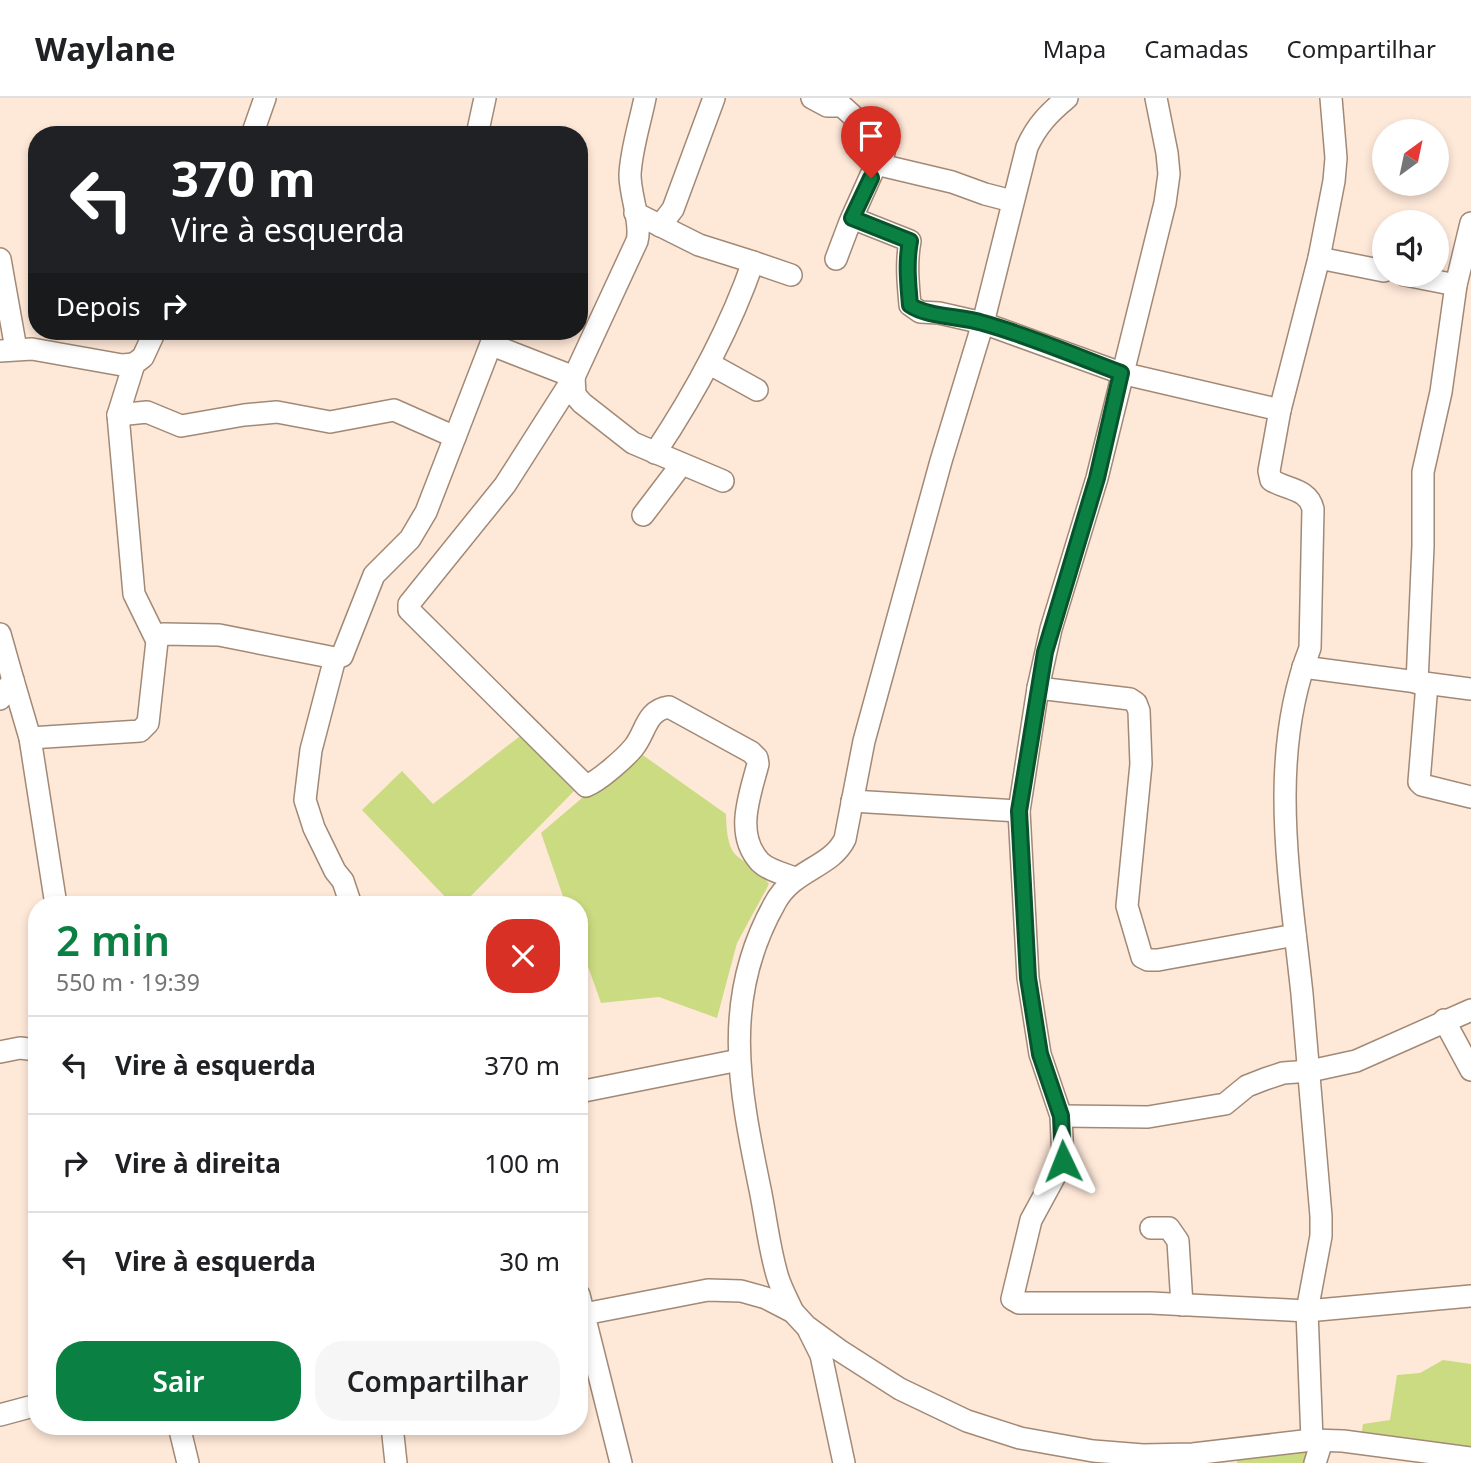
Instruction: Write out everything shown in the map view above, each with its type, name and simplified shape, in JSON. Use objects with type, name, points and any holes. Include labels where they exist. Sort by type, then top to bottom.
[{"type":"street","points":[[255,126],[265,98]]},
{"type":"street","points":[[479,126],[485,98]]},
{"type":"street","points":[[645,98],[630,172],[631,196],[640,232],[637,241],[574,376],[505,485],[409,604],[409,610],[586,786],[635,747],[653,713],[660,708],[669,707],[751,752],[757,758],[758,764],[744,819],[747,837],[761,864],[794,878]]},
{"type":"street","points":[[660,226],[673,209],[714,98]]},
{"type":"street","points":[[812,98],[827,106],[842,106],[884,144],[884,153],[852,218],[836,259]]},
{"type":"street","points":[[1067,98],[1049,112],[1037,127],[1027,147],[983,323],[941,461],[864,741],[845,839],[840,849],[794,878],[775,903],[752,951],[745,973],[739,1060],[745,1114],[778,1278],[800,1319],[830,1352],[944,1410],[990,1430],[1020,1438],[1093,1451],[1143,1455],[1226,1451],[1317,1440],[1379,1455],[1471,1458]]},
{"type":"street","points":[[1156,98],[1169,174],[1163,214],[1121,373],[1097,478],[1051,629],[1038,688],[1019,811],[1028,978],[1040,1054],[1061,1116],[1063,1161],[1031,1220],[1012,1299],[1018,1303],[1307,1311],[1471,1297]]},
{"type":"street","points":[[1315,1463],[1317,1440],[1307,1311],[1321,1236],[1310,1071],[1287,862],[1285,763],[1303,667],[1310,648],[1313,509],[1311,499],[1304,493],[1271,480],[1269,471],[1280,410],[1319,258],[1336,158],[1331,98]]},
{"type":"street","points":[[877,164],[952,182],[1012,201]]},
{"type":"street","points":[[635,213],[723,255],[791,275]]},
{"type":"street","points":[[852,218],[910,241],[906,262],[910,305],[920,312],[939,313],[983,323],[1121,373],[1280,410]]},
{"type":"street","points":[[1471,223],[1457,285],[1441,392],[1423,472],[1419,782],[1471,797]]},
{"type":"street","points":[[1319,258],[1372,269]]},
{"type":"street","points":[[0,259],[8,350],[32,349],[122,365],[134,364],[143,357],[151,340]]},
{"type":"street","points":[[655,453],[710,364],[753,262]]},
{"type":"street","points":[[1449,283],[1457,285]]},
{"type":"street","points":[[157,641],[163,634],[173,633],[219,635],[335,658],[342,656],[374,575],[410,539],[418,527],[493,340]]},
{"type":"street","points":[[498,340],[574,376]]},
{"type":"street","points":[[30,738],[141,731],[148,723],[157,641],[134,594],[118,415],[134,364]]},
{"type":"street","points":[[710,364],[757,390]]},
{"type":"street","points":[[574,376],[575,395],[582,403],[633,443],[723,481]]},
{"type":"street","points":[[118,415],[147,412],[181,426],[277,412],[330,422],[394,410],[455,437]]},
{"type":"street","points":[[643,515],[681,465]]},
{"type":"street","points":[[0,634],[30,738],[55,896]]},
{"type":"street","points":[[335,658],[311,750],[305,800],[314,828],[335,871],[344,881],[348,896]]},
{"type":"street","points":[[1303,667],[1471,688]]},
{"type":"street","points":[[0,699],[13,680]]},
{"type":"street","points":[[1038,688],[1130,699],[1136,703],[1139,711],[1141,764],[1127,906],[1142,957],[1158,960],[1296,935]]},
{"type":"street","points":[[852,801],[1019,811]]},
{"type":"street","points":[[1061,1116],[1147,1117],[1225,1104],[1247,1086],[1265,1079],[1370,1056],[1471,1010]]},
{"type":"street","points":[[1444,1020],[1471,1070]]},
{"type":"street","points":[[0,1052],[28,1049]]},
{"type":"street","points":[[588,1089],[739,1060]]},
{"type":"street","points":[[1151,1228],[1169,1228],[1178,1241],[1182,1306]]},
{"type":"street","points":[[755,1295],[778,1278]]},
{"type":"street","points":[[588,1307],[708,1290],[741,1292],[766,1298],[800,1319]]},
{"type":"street","points":[[588,1335],[621,1463]]},
{"type":"street","points":[[830,1352],[844,1463]]},
{"type":"street","points":[[0,1415],[28,1407]]},
{"type":"street","points":[[181,1435],[188,1463]]},
{"type":"street","points":[[392,1435],[396,1463]]},
{"type":"green space","points":[[520,736],[574,791],[471,896],[444,896],[362,810],[402,771],[433,804]]},
{"type":"green space","points":[[637,751],[726,814],[729,844],[733,852],[760,873],[769,884],[737,943],[717,1018],[659,997],[601,1003],[588,966],[588,896],[563,896],[541,833]]},
{"type":"green space","points":[[1443,1360],[1471,1364],[1471,1454],[1360,1444],[1363,1424],[1390,1420],[1397,1375],[1420,1373]]},
{"type":"green space","points":[[1313,1445],[1309,1463],[1237,1463],[1237,1460]]},
{"type":"route","points":[[871,178],[852,218],[910,241],[906,262],[910,305],[920,312],[939,313],[983,323],[1121,373],[1097,478],[1045,652],[1019,811],[1028,978],[1040,1054],[1061,1116],[1063,1161]]}]
